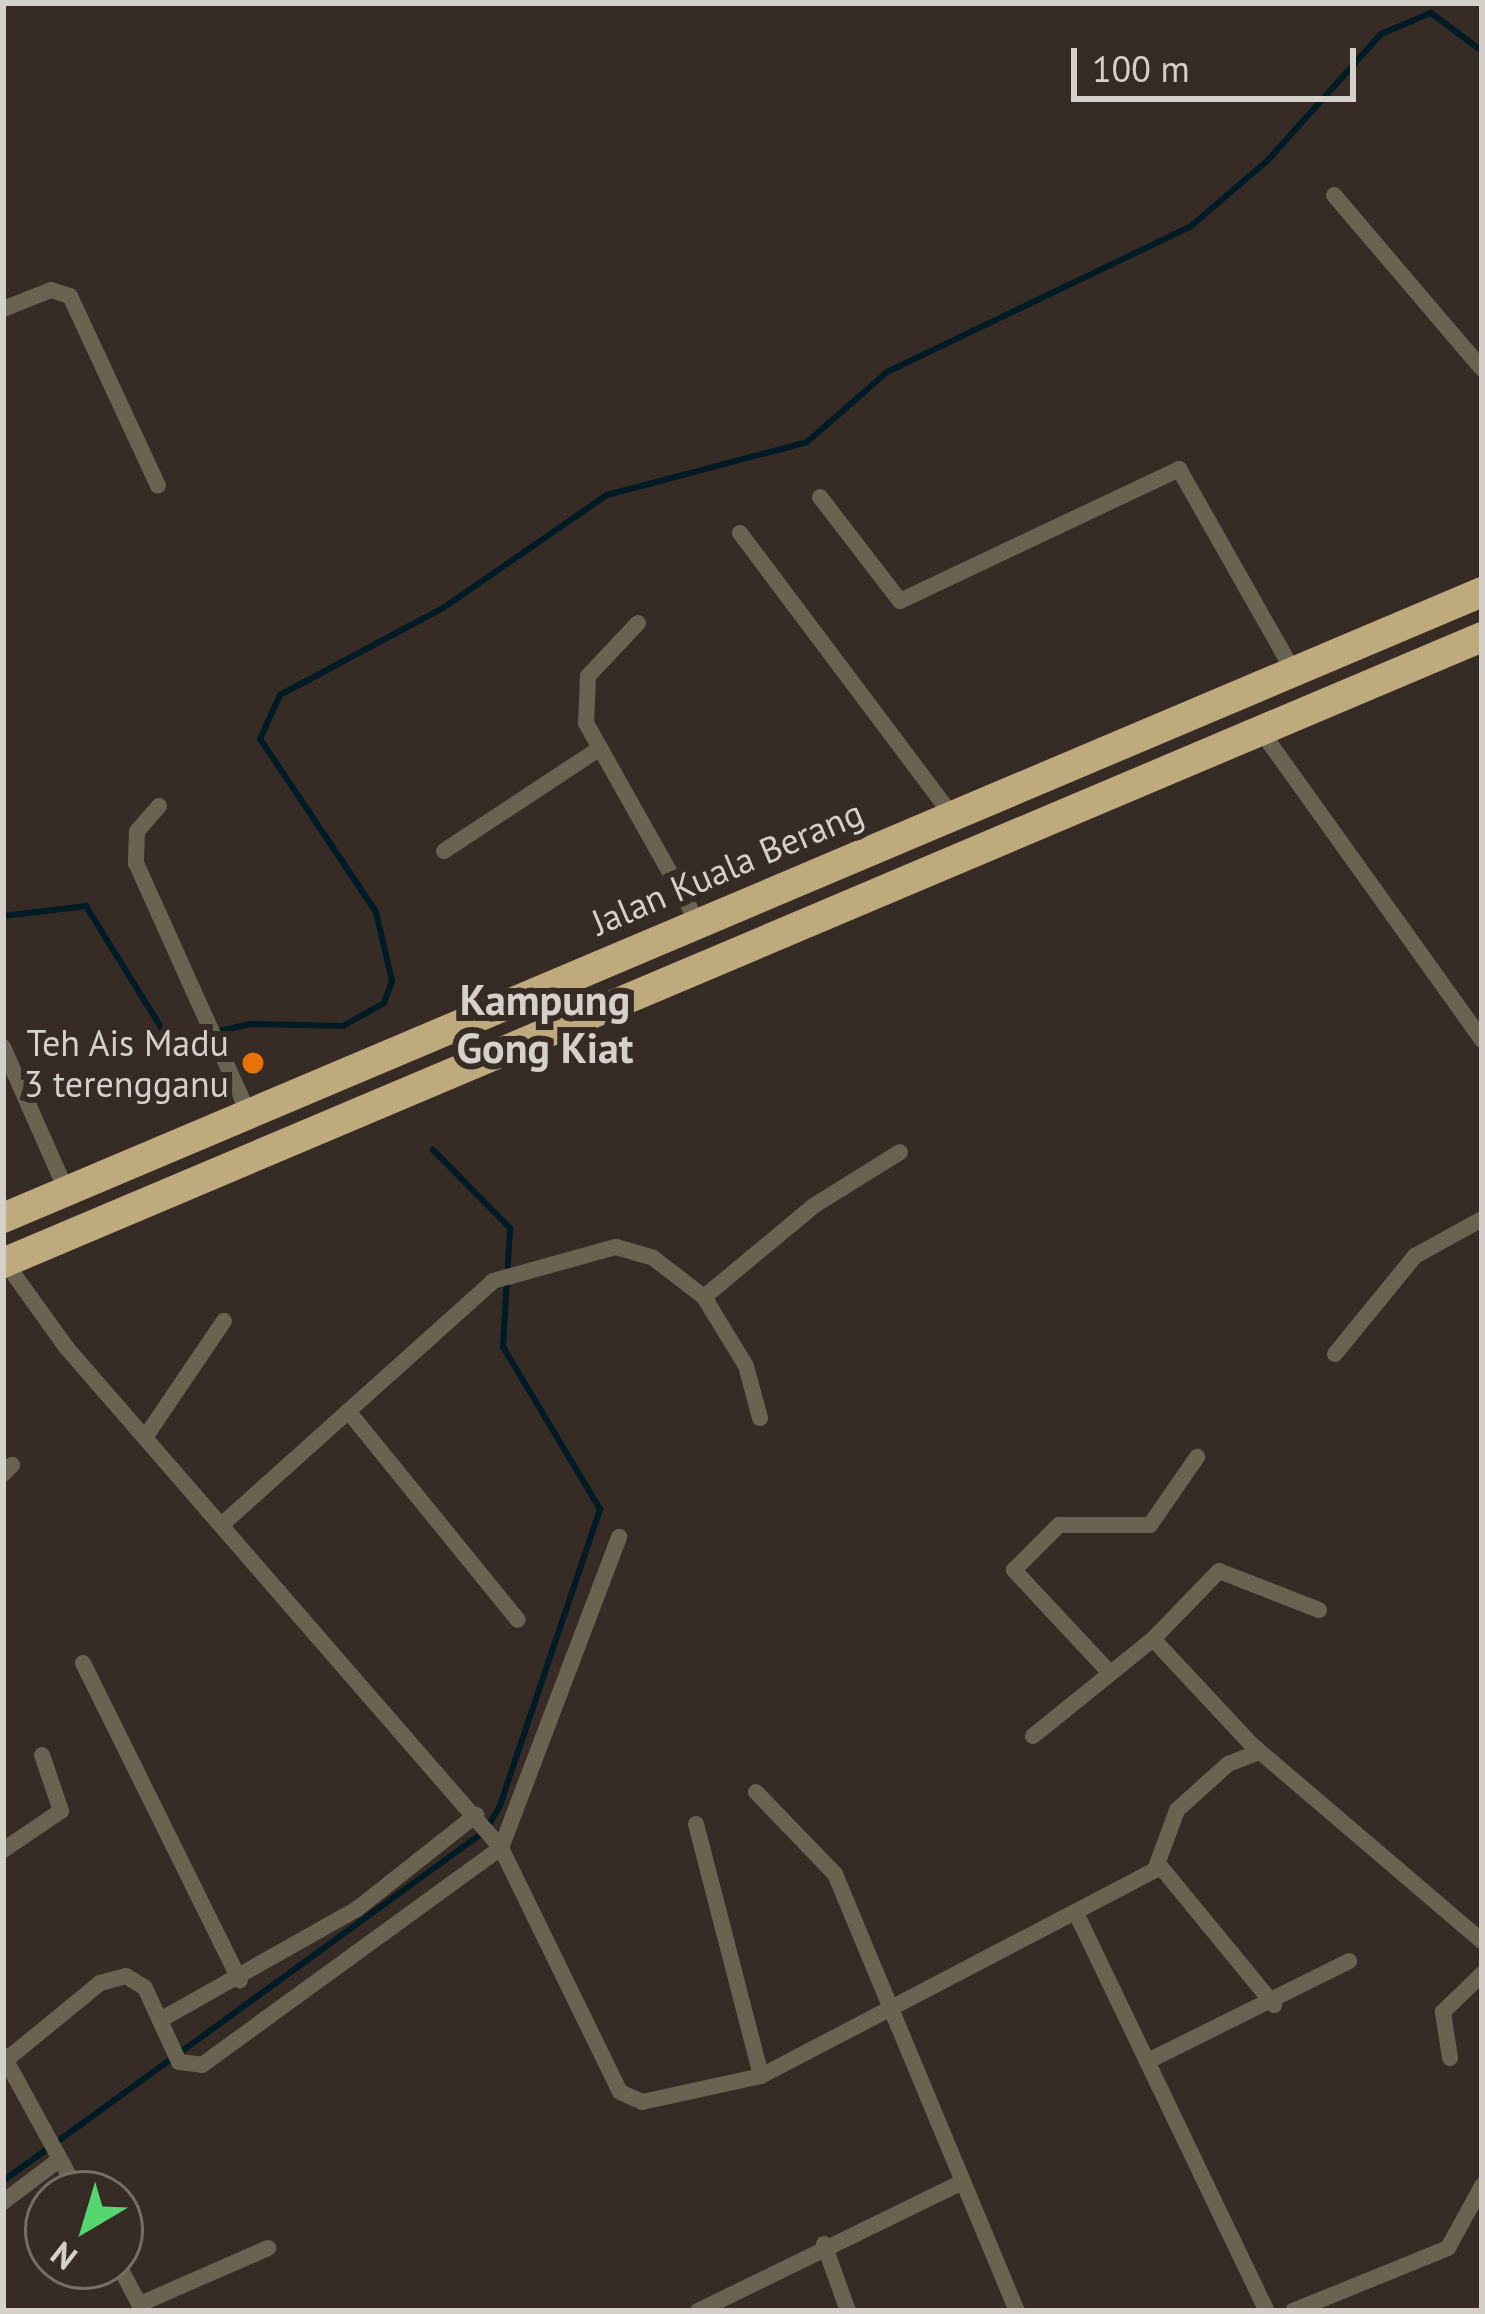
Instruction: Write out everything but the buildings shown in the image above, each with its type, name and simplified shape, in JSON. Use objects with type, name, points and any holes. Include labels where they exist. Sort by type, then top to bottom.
[{"type":"highway","name":"Jalan Kuala Berang","points":[[3,1218],[1482,592]]},
{"type":"highway","points":[[4,1262],[1482,637]]},
{"type":"highway","points":[[952,815],[966,835],[1001,839]]},
{"type":"street","points":[[1334,195],[1482,369]]},
{"type":"street","points":[[3,309],[51,290],[70,296],[158,486]]},
{"type":"street","points":[[820,497],[900,602],[1179,469],[1294,672]]},
{"type":"street","points":[[740,532],[952,815]]},
{"type":"street","points":[[638,623],[584,686],[600,748],[698,921]]},
{"type":"street","points":[[1261,731],[1482,1040]]},
{"type":"street","points":[[444,851],[600,748]]},
{"type":"street","points":[[160,806],[137,830],[136,863],[249,1114]]},
{"type":"street","points":[[3,1047],[67,1192]]},
{"type":"street","points":[[704,1297],[814,1205],[900,1152]]},
{"type":"street","points":[[1335,1354],[1415,1256],[1482,1219]]},
{"type":"street","points":[[227,1520],[493,1281],[635,1248],[704,1297],[746,1366],[760,1418]]},
{"type":"street","points":[[4,1262],[146,1436],[227,1520],[499,1844],[620,2092],[642,2102],[761,2076],[1077,1916],[1160,1866],[1177,1810],[1228,1764],[1260,1752]]},
{"type":"street","points":[[146,1436],[224,1321]]},
{"type":"street","points":[[348,1411],[518,1620]]},
{"type":"street","points":[[1110,1673],[1014,1570],[1059,1525],[1150,1525],[1197,1456]]},
{"type":"street","points":[[65,2170],[5,2057],[114,1977],[140,1982],[168,2042],[188,2067],[499,1844],[620,1537]]},
{"type":"street","points":[[1033,1736],[1153,1640],[1220,1571],[1319,1610]]},
{"type":"street","points":[[1153,1640],[1260,1752],[1482,1941]]},
{"type":"street","points":[[83,1663],[240,1980]]},
{"type":"street","points":[[3,1850],[61,1811],[42,1755]]},
{"type":"street","points":[[756,1792],[825,1857],[958,2184],[1017,2311]]},
{"type":"street","points":[[160,2020],[240,1980],[357,1909],[478,1818]]},
{"type":"street","points":[[696,1824],[761,2076]]},
{"type":"street","points":[[1160,1866],[1274,2005]]},
{"type":"street","points":[[1077,1916],[1152,2059],[1267,2311]]},
{"type":"street","points":[[1152,2059],[1274,2005],[1348,1961]]},
{"type":"street","points":[[1450,2058],[1443,2012],[1482,1974]]},
{"type":"street","points":[[3,2202],[53,2150]]},
{"type":"street","points":[[698,2311],[824,2244],[958,2184]]},
{"type":"street","points":[[1293,2311],[1448,2248],[1482,2186]]},
{"type":"street","points":[[824,2244],[848,2311]]},
{"type":"street","points":[[141,2307],[268,2248]]},
{"type":"waterway","points":[[3,916],[86,906],[170,1042],[250,1024],[343,1026],[384,1003],[392,981],[376,912],[260,739],[280,695],[443,608],[607,495],[807,442],[887,372],[1190,227],[1267,161],[1381,34],[1431,13],[1482,51]]},
{"type":"waterway","points":[[3,2181],[485,1831],[499,1808],[600,1509],[503,1347],[510,1228],[433,1150]]},
{"type":"place","name":"Teh Ais Madu 3 terengganu","points":[[253,1063]]},
{"type":"district","name":"Kampung Gong Kiat","points":[[545,1024]]}]
